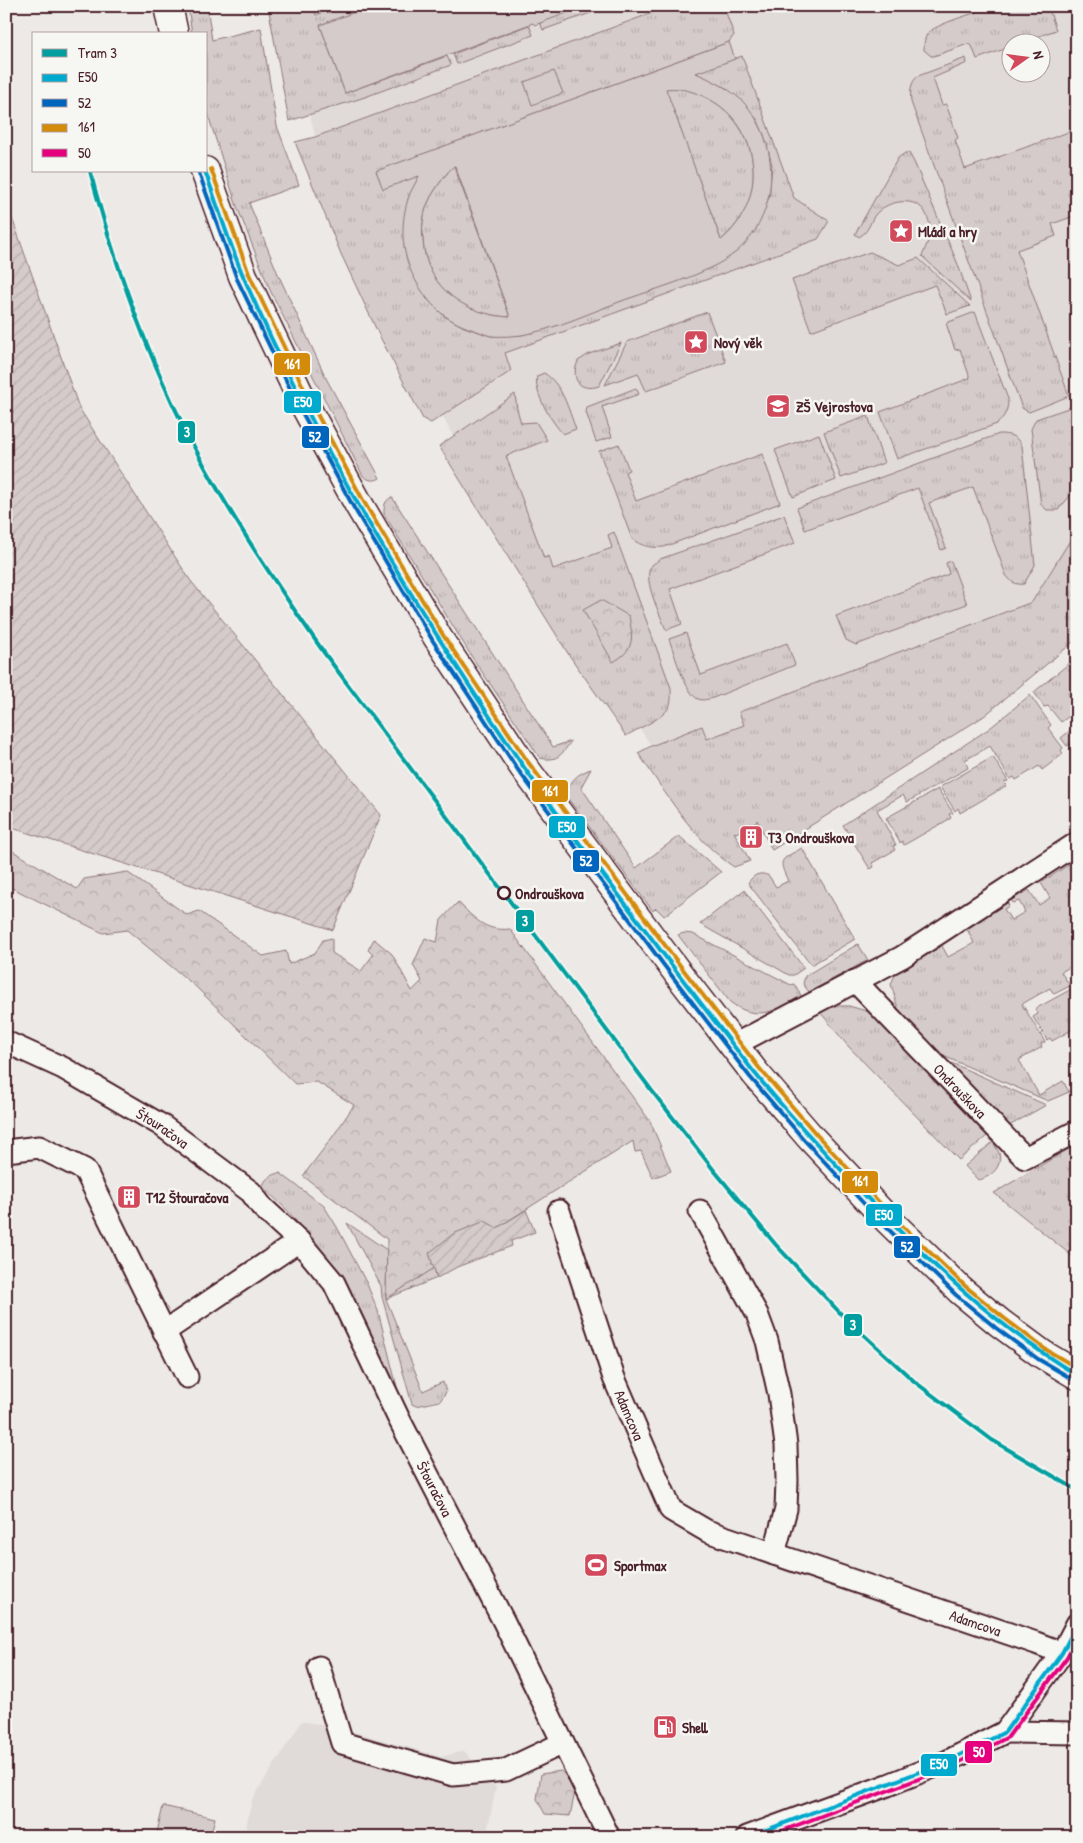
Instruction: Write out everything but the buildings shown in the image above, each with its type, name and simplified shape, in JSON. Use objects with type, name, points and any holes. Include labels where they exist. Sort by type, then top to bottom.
[{"type":"street","points":[[168,6],[174,32]]},
{"type":"street","points":[[206,172],[242,276],[302,402],[359,505],[438,638],[533,780],[758,1077],[811,1138],[888,1220],[947,1277],[1000,1323],[1042,1354],[1077,1375]]},
{"type":"street","points":[[734,1045],[902,957],[1077,843]]},
{"type":"street","name":"Ondrouškova","points":[[855,981],[1025,1158],[1077,1131]]},
{"type":"street","name":"Štouračova","points":[[6,1042],[63,1068],[161,1125],[251,1192],[262,1207],[299,1241],[334,1283],[398,1417],[504,1622],[609,1837]]},
{"type":"street","points":[[6,1151],[39,1147],[85,1170],[187,1377]]},
{"type":"street","name":"Adamcova","points":[[559,1211],[614,1378],[671,1510],[708,1531],[1062,1653]]},
{"type":"street","points":[[700,1211],[757,1314],[767,1342],[779,1394],[786,1445],[787,1480],[786,1510],[774,1554]]},
{"type":"street","points":[[164,1332],[299,1241]]},
{"type":"street","points":[[747,1837],[888,1786],[948,1761],[1005,1732],[1062,1653],[1077,1624]]},
{"type":"street","points":[[319,1666],[342,1743],[453,1775],[506,1770],[563,1743]]},
{"type":"street","points":[[1005,1732],[1077,1733]]},
{"type":"shaded area","points":[[288,6],[1077,6],[1077,614],[675,780],[463,454],[447,425],[320,156]]},
{"type":"shaded area","points":[[302,1721],[362,1734],[441,1757],[464,1751],[496,1787],[486,1837],[244,1837],[252,1800]]},
{"type":"green space","points":[[188,6],[207,6],[212,40],[261,28],[277,126],[299,185],[249,203],[278,274],[327,380],[380,478],[376,480],[367,479],[363,476],[270,290],[236,204],[210,121],[208,112],[208,32],[192,32]]},
{"type":"green space","points":[[268,6],[313,6],[316,15],[339,6],[371,6],[320,25],[345,93],[447,56],[451,65],[365,97],[289,121]]},
{"type":"green space","points":[[371,6],[585,6],[535,25],[533,23],[345,93],[320,25]]},
{"type":"green space","points":[[585,6],[610,6],[543,30],[540,22]]},
{"type":"green space","points":[[671,6],[725,6],[734,35],[729,42],[377,171],[420,175],[408,199],[426,298],[444,316],[464,327],[491,336],[521,335],[550,327],[710,268],[736,252],[769,198],[772,165],[764,135],[757,119],[726,88],[695,73],[742,56],[794,198],[829,221],[818,239],[505,353],[511,371],[431,423],[423,419],[379,335],[341,254],[295,142],[315,137]]},
{"type":"green space","points":[[995,6],[1048,6],[1056,30],[1050,32],[1000,32],[1000,51],[977,59],[972,46],[968,44],[931,56],[924,50],[926,36],[935,28]]},
{"type":"green space","points":[[529,25],[533,35],[457,64],[453,54]]},
{"type":"green space","points":[[729,42],[735,59],[696,73],[729,90],[746,105],[758,122],[766,140],[770,160],[771,181],[768,201],[761,220],[750,237],[736,252],[711,268],[559,325],[522,335],[491,336],[449,319],[429,300],[412,273],[405,253],[403,221],[409,196],[419,176],[383,189],[376,171]],"holes":[[[666,89],[688,91],[709,99],[727,112],[740,128],[749,146],[753,166],[752,186],[747,206],[736,224],[721,240]],[[455,166],[510,317],[478,311],[451,296],[440,285],[426,258],[422,228],[426,208],[431,196]]]},
{"type":"green space","points":[[966,58],[967,63],[933,78],[942,105],[946,104],[958,138],[955,140],[965,169],[1077,129],[1077,215],[1052,224],[1056,236],[1017,250],[1069,396],[1029,412],[1022,408],[911,102],[911,88],[913,81],[918,76]]},
{"type":"green space","points":[[554,71],[563,93],[532,105],[524,82]]},
{"type":"green space","points":[[665,88],[684,89],[709,98],[728,113],[742,132],[751,153],[753,176],[749,199],[739,221],[721,240]]},
{"type":"green space","points":[[905,153],[909,153],[914,162],[957,262],[971,302],[922,256],[930,229],[925,212],[916,204],[897,202],[891,204],[876,213],[863,234],[859,237],[855,234],[898,158]]},
{"type":"green space","points":[[454,166],[510,317],[478,311],[464,305],[451,296],[432,273],[426,258],[422,227],[424,214],[431,196]]},
{"type":"green space","points":[[6,201],[79,408],[190,580],[381,815],[333,930],[6,826]]},
{"type":"green space","points":[[870,252],[899,265],[918,258],[970,306],[947,314],[935,285],[811,331],[792,280]]},
{"type":"green space","points":[[707,312],[726,362],[646,391],[638,373],[605,385],[627,342]]},
{"type":"green space","points":[[975,312],[1008,399],[1006,413],[997,424],[897,459],[880,412],[970,378],[960,349],[955,350],[946,323]]},
{"type":"green space","points":[[621,343],[599,386],[587,387],[578,383],[575,374],[578,361],[589,354]]},
{"type":"green space","points":[[544,373],[551,378],[560,391],[576,429],[563,434],[549,415],[538,391],[537,383],[537,376]]},
{"type":"green space","points":[[636,388],[639,394],[602,407],[612,437],[596,442],[586,412],[587,407]]},
{"type":"green space","points":[[515,394],[521,423],[536,422],[547,440],[506,456],[544,558],[549,556],[553,569],[612,548],[608,535],[614,532],[671,688],[671,702],[666,711],[626,736],[569,655],[439,446]]},
{"type":"green space","points":[[1077,405],[1077,488],[1058,510],[1047,510],[1041,505],[1031,429],[1036,419]]},
{"type":"green space","points":[[868,416],[884,463],[841,478],[824,432]]},
{"type":"green space","points":[[819,434],[836,480],[793,497],[775,450]]},
{"type":"green space","points":[[999,434],[1013,436],[1022,446],[1035,565],[1024,584],[1018,584],[1010,580],[1006,575],[973,487],[929,503],[946,548],[941,550],[918,488],[805,530],[797,508]]},
{"type":"green space","points":[[619,444],[629,470],[625,472],[636,501],[762,454],[780,503],[664,547],[644,545],[632,539],[599,451]]},
{"type":"green space","points":[[392,497],[553,747],[571,741],[559,756],[551,759],[540,758],[472,657],[384,514],[385,504]]},
{"type":"green space","points":[[784,515],[795,543],[670,589],[682,624],[666,630],[650,589],[649,572],[651,566],[660,559]]},
{"type":"green space","points":[[1077,529],[1077,639],[984,716],[772,850],[757,820],[757,822],[736,833],[734,832],[750,861],[734,867],[719,856],[693,830],[638,753],[702,726],[707,739],[744,725],[739,712],[1032,602]]},
{"type":"green space","points":[[951,561],[967,604],[856,645],[846,640],[836,616],[949,574],[946,563]]},
{"type":"green space","points":[[601,600],[629,616],[631,643],[625,653],[613,662],[583,610]]},
{"type":"green space","points":[[686,633],[701,675],[787,643],[795,665],[713,698],[700,700],[693,695],[684,681],[669,639]]},
{"type":"green space","points":[[1077,657],[1077,713],[1075,712],[1061,722],[1048,706],[1044,707],[1034,692]]},
{"type":"green space","points":[[1030,695],[1051,725],[1048,728],[1063,748],[1061,750],[1063,754],[1042,770],[1039,766],[1016,780],[1014,777],[1010,779],[990,746],[965,760],[968,768],[907,802],[903,795],[877,810],[896,845],[893,846],[895,850],[872,863],[874,867],[870,869],[843,825],[990,728]]},
{"type":"green space","points":[[1077,725],[1077,744],[1072,747],[1070,744],[1067,746],[1061,738]]},
{"type":"green space","points":[[993,757],[1008,781],[1004,782],[1006,786],[960,813],[958,808],[955,811],[940,787]]},
{"type":"green space","points":[[591,769],[581,787],[636,868],[679,836],[721,872],[664,916],[656,908],[653,911],[566,796],[569,786],[574,779],[581,773]]},
{"type":"green space","points":[[938,789],[953,813],[949,814],[951,818],[904,845],[902,841],[900,843],[886,818]]},
{"type":"green space","points":[[6,847],[77,889],[84,879],[127,872],[187,915],[199,911],[263,956],[286,951],[289,964],[315,953],[323,940],[332,938],[332,953],[361,971],[373,955],[368,950],[374,939],[392,954],[412,991],[422,981],[413,965],[425,938],[437,942],[441,920],[458,902],[481,923],[494,928],[510,929],[650,1121],[671,1171],[653,1178],[641,1151],[635,1152],[633,1141],[386,1299],[387,1239],[303,1176],[354,1105],[317,1082],[295,1084],[195,986],[127,930],[103,933],[6,885]]},
{"type":"green space","points":[[802,848],[855,939],[811,965],[748,883],[754,876],[760,874],[769,876],[776,887],[788,881],[782,864],[783,860]]},
{"type":"green space","points":[[1077,859],[1077,963],[1061,972],[1070,986],[1054,994],[1050,988],[1022,1004],[1045,1042],[1041,1044],[1042,1047],[1019,1060],[1039,1095],[1063,1081],[1069,1092],[1048,1101],[941,1055],[899,1012],[891,984],[898,968],[940,942],[948,957],[974,943],[966,927],[1007,902],[1009,906],[1004,909],[1011,920],[1025,912],[1019,901],[1013,903],[1011,900],[1029,890],[1039,905],[1050,898],[1041,883]]},
{"type":"green space","points":[[744,890],[804,968],[794,975],[789,975],[700,924]]},
{"type":"green space","points":[[684,933],[693,934],[791,985],[794,984],[802,997],[775,1010],[766,1012],[749,1012],[739,1008],[730,1002],[678,935]]},
{"type":"green space","points":[[858,944],[868,960],[809,992],[803,984],[805,976]]},
{"type":"green space","points":[[1077,986],[1077,1027],[1052,1041],[1050,1038],[1047,1040],[1033,1017],[1038,1014],[1035,1009]]},
{"type":"green space","points":[[831,1006],[849,1006],[870,1012],[988,1135],[959,1160],[848,1046],[820,1012]]},
{"type":"green space","points":[[947,1061],[1046,1105],[1009,1126]]},
{"type":"green space","points":[[993,1142],[999,1153],[999,1163],[991,1174],[978,1180],[965,1166]]},
{"type":"green space","points":[[1077,1144],[1077,1260],[994,1193]]},
{"type":"green space","points":[[280,1173],[324,1206],[337,1227],[367,1284],[378,1311],[398,1391],[328,1260],[287,1210],[263,1187],[267,1179]]},
{"type":"green space","points":[[526,1210],[535,1232],[511,1241],[512,1246],[457,1267],[437,1278],[429,1253],[453,1234],[485,1221],[497,1228]]},
{"type":"green space","points":[[347,1223],[387,1250],[386,1298],[434,1268],[437,1278],[386,1299],[423,1391],[443,1382],[446,1392],[440,1401],[416,1406],[412,1404],[382,1297],[381,1286]]},
{"type":"green space","points":[[561,1771],[576,1787],[570,1816],[545,1814],[537,1799],[541,1774]]},
{"type":"green space","points":[[163,1806],[215,1818],[210,1837],[156,1837]]},
{"type":"tram line","name":"3","points":[[90,172],[108,236],[141,331],[182,423],[231,512],[267,570],[325,654],[652,1091],[776,1245],[843,1316],[915,1382],[992,1440],[1077,1490]]},
{"type":"transit line","name":"161","points":[[211,169],[249,274],[309,399],[364,502],[443,635],[528,762],[760,1069],[816,1134],[892,1216],[964,1285],[1045,1349],[1077,1368]]},
{"type":"transit line","name":"E50","points":[[205,172],[244,278],[303,404],[336,466],[444,647],[553,808],[753,1071],[818,1146],[909,1241],[962,1290],[1017,1335],[1077,1375]]},
{"type":"transit line","name":"52","points":[[199,173],[237,279],[298,405],[354,508],[433,641],[518,770],[750,1077],[806,1142],[883,1224],[956,1295],[1038,1359],[1074,1380]]},
{"type":"transit line","name":"E50","points":[[748,1837],[948,1761],[1005,1732],[1062,1653],[1077,1624]]},
{"type":"transit line","name":"50","points":[[766,1837],[950,1767],[1008,1737],[1067,1657],[1077,1638]]},
{"type":"place","name":"Mládí a hry","points":[[901,231]]},
{"type":"place","name":"Nový věk","points":[[696,342]]},
{"type":"place","name":"ZŠ Vejrostova","points":[[778,406]]},
{"type":"place","name":"T3 Ondrouškova","points":[[751,837]]},
{"type":"place","name":"Ondrouškova","points":[[504,893]]},
{"type":"place","name":"T12 Štouračova","points":[[129,1197]]},
{"type":"place","name":"Sportmax","points":[[596,1565]]},
{"type":"place","name":"Shell","points":[[665,1727]]}]
